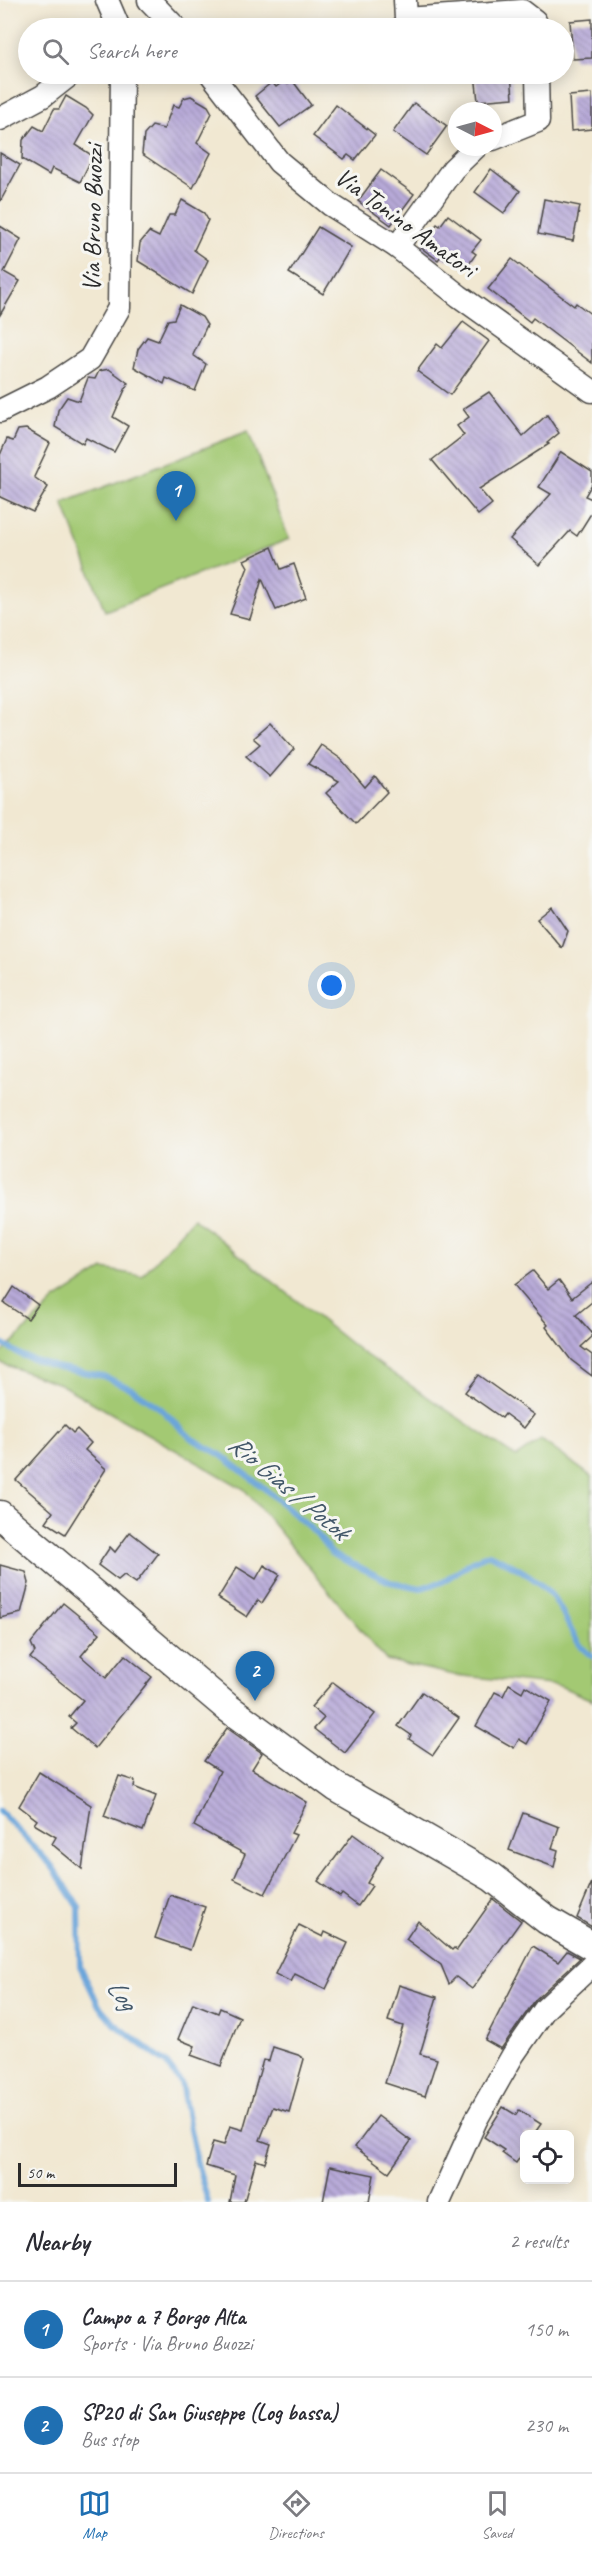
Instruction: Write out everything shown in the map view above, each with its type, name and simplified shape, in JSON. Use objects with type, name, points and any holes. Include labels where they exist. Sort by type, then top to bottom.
[{"type":"street","points":[[149,0],[166,18]]},
{"type":"street","points":[[405,0],[406,18]]},
{"type":"street","points":[[104,18],[108,1]]},
{"type":"street","points":[[108,1],[114,18]]},
{"type":"street","points":[[420,18],[522,11],[532,18]]},
{"type":"street","points":[[0,118],[43,96],[58,84]]},
{"type":"street","name":"Via Bruno Buozzi","points":[[0,411],[48,387],[90,359],[119,308],[122,84]]},
{"type":"street","name":"Via Tonino Amatori","points":[[219,84],[279,162],[331,205],[397,247],[459,296],[592,391]]},
{"type":"street","points":[[502,136],[538,120],[537,84]]},
{"type":"street","points":[[397,247],[453,169],[467,156]]},
{"type":"street","points":[[0,1515],[228,1708],[336,1787],[492,1877],[547,1920],[592,1946]]},
{"type":"street","points":[[439,2202],[476,2120],[513,2055],[545,2009],[592,1965]]},
{"type":"green space","points":[[248,431],[289,539],[105,611],[63,503]]},
{"type":"green space","points":[[193,1218],[360,1351],[516,1457],[541,1440],[592,1477],[592,1700],[560,1686],[454,1675],[386,1660],[244,1489],[60,1384],[0,1363],[0,1355],[55,1300],[104,1269],[142,1276]]},
{"type":"building","points":[[592,19],[592,58],[574,59],[574,21]]},
{"type":"building","points":[[270,84],[276,87],[280,84],[295,84],[311,105],[280,127],[255,96]]},
{"type":"building","points":[[476,84],[512,84],[513,98],[478,101]]},
{"type":"building","points":[[592,94],[592,129],[571,131],[569,96]]},
{"type":"building","points":[[66,96],[93,115],[76,145],[93,156],[80,182],[52,168],[49,175],[22,159],[23,140],[34,126],[43,131],[54,109],[59,109]]},
{"type":"building","points":[[191,96],[208,106],[212,113],[197,143],[211,153],[193,188],[142,154],[144,135],[152,126],[164,129],[173,105],[179,107],[184,98]]},
{"type":"building","points":[[414,103],[447,126],[426,155],[393,132]]},
{"type":"building","points":[[336,105],[375,135],[355,160],[348,155],[344,159],[313,136]]},
{"type":"building","points":[[0,153],[20,165],[0,202]]},
{"type":"building","points":[[491,169],[520,191],[504,213],[475,192]]},
{"type":"building","points":[[381,170],[414,194],[391,225],[358,201]]},
{"type":"building","points":[[544,199],[580,206],[573,241],[538,234]]},
{"type":"building","points":[[182,200],[204,213],[208,220],[194,250],[208,260],[192,294],[138,261],[140,243],[149,232],[159,237],[169,215],[175,215]]},
{"type":"building","points":[[448,215],[481,240],[472,251],[476,254],[466,268],[450,256],[447,260],[441,256],[438,260],[420,247],[437,224],[440,226]]},
{"type":"building","points":[[0,226],[21,239],[4,272],[20,281],[0,315]]},
{"type":"building","points":[[318,227],[351,247],[323,294],[289,273]]},
{"type":"building","points":[[512,259],[574,306],[576,303],[592,315],[592,363],[533,318],[530,322],[488,289]]},
{"type":"building","points":[[180,305],[202,317],[207,325],[193,355],[206,364],[195,391],[166,378],[164,384],[134,367],[138,349],[147,337],[158,341],[168,320],[174,319]]},
{"type":"building","points":[[463,322],[489,341],[450,395],[417,371],[437,344],[442,348]]},
{"type":"building","points":[[109,369],[128,383],[113,417],[128,426],[114,452],[86,438],[83,444],[55,427],[58,410],[67,397],[79,401],[88,378],[95,379],[99,371]]},
{"type":"building","points":[[489,392],[523,436],[547,415],[559,433],[547,443],[549,444],[479,489],[492,504],[478,515],[432,460],[464,435],[457,426],[469,417],[463,409]]},
{"type":"building","points":[[26,429],[50,443],[34,477],[48,487],[33,512],[0,497],[0,455],[7,439],[13,441],[18,430]]},
{"type":"building","points":[[561,452],[592,472],[592,484],[585,496],[592,499],[592,512],[577,536],[570,531],[539,565],[510,539],[551,494],[539,487]]},
{"type":"building","points":[[272,547],[281,569],[294,564],[306,598],[276,610],[262,579],[250,619],[230,614],[248,567],[244,560]]},
{"type":"building","points":[[270,723],[294,749],[270,777],[246,756],[260,744],[253,738]]},
{"type":"building","points":[[321,745],[341,759],[365,787],[375,776],[387,792],[356,824],[326,793],[339,781],[308,764]]},
{"type":"building","points":[[552,907],[568,931],[562,948],[537,919]]},
{"type":"building","points":[[533,1271],[548,1289],[559,1280],[572,1298],[592,1282],[592,1302],[576,1315],[592,1333],[592,1337],[581,1347],[592,1355],[592,1376],[571,1360],[546,1327],[548,1325],[514,1285]]},
{"type":"building","points":[[14,1287],[38,1305],[28,1319],[4,1303]]},
{"type":"building","points":[[478,1375],[534,1415],[524,1428],[505,1414],[502,1418],[465,1392]]},
{"type":"building","points":[[65,1425],[73,1433],[77,1429],[91,1443],[85,1450],[106,1469],[65,1534],[46,1522],[53,1512],[16,1480]]},
{"type":"building","points":[[130,1532],[158,1554],[136,1583],[124,1575],[118,1580],[98,1565],[110,1547],[115,1552]]},
{"type":"building","points":[[0,1565],[26,1572],[29,1583],[21,1613],[0,1618]]},
{"type":"building","points":[[264,1565],[280,1575],[262,1603],[258,1600],[247,1617],[218,1598],[237,1567],[256,1579]]},
{"type":"building","points":[[63,1603],[100,1633],[81,1656],[106,1678],[125,1655],[152,1677],[95,1748],[71,1728],[76,1723],[69,1717],[83,1700],[30,1658],[35,1652],[31,1643]]},
{"type":"building","points":[[333,1682],[375,1714],[345,1753],[314,1729],[324,1718],[311,1707]]},
{"type":"building","points":[[509,1684],[522,1692],[525,1686],[551,1701],[527,1744],[519,1739],[514,1748],[476,1726],[495,1692],[503,1696]]},
{"type":"building","points":[[422,1692],[459,1718],[433,1755],[409,1739],[411,1735],[398,1726]]},
{"type":"building","points":[[227,1728],[262,1753],[252,1769],[307,1802],[291,1833],[296,1835],[265,1894],[234,1879],[245,1854],[194,1826],[220,1771],[204,1761]]},
{"type":"building","points":[[39,1772],[91,1805],[82,1869],[52,1844],[56,1837],[34,1824],[37,1820],[19,1806]]},
{"type":"building","points":[[119,1776],[135,1781],[134,1787],[156,1796],[143,1831],[104,1816]]},
{"type":"building","points":[[523,1813],[559,1827],[552,1848],[558,1850],[554,1867],[509,1850]]},
{"type":"building","points":[[353,1834],[383,1856],[367,1883],[372,1886],[358,1906],[342,1894],[340,1897],[318,1881]]},
{"type":"building","points":[[592,1882],[592,1927],[577,1918]]},
{"type":"building","points":[[170,1895],[205,1907],[190,1950],[155,1938]]},
{"type":"building","points":[[493,1899],[521,1921],[472,1989],[456,1977],[449,1984],[441,1965],[406,1939],[418,1921],[452,1950],[454,1948],[457,1950]]},
{"type":"building","points":[[299,1925],[323,1937],[325,1932],[348,1943],[326,1989],[295,1974],[291,1982],[275,1974]]},
{"type":"building","points":[[533,1946],[558,1962],[567,1951],[580,1958],[536,1999],[501,2049],[485,2040]]},
{"type":"building","points":[[399,1985],[437,1997],[420,2054],[437,2059],[425,2096],[385,2083],[403,2026],[388,2021]]},
{"type":"building","points":[[193,2003],[218,2013],[220,2008],[240,2017],[221,2066],[191,2055],[195,2046],[178,2039]]},
{"type":"building","points":[[273,2047],[304,2059],[289,2112],[273,2107],[260,2140],[271,2144],[265,2163],[256,2160],[244,2202],[230,2202],[235,2175],[206,2166],[213,2142],[224,2145],[230,2126],[243,2130],[263,2060],[269,2061]]},
{"type":"building","points":[[503,2107],[516,2115],[519,2110],[541,2124],[537,2130],[520,2130],[520,2157],[516,2163],[502,2153],[504,2150],[484,2137]]},
{"type":"building","points":[[378,2116],[411,2141],[389,2172],[355,2147]]},
{"type":"building","points":[[330,2166],[374,2175],[369,2202],[323,2202]]},
{"type":"waterway","name":"Rio Gias / Potok","points":[[0,1343],[23,1356],[56,1367],[103,1376],[132,1389],[160,1408],[191,1438],[221,1455],[264,1488],[317,1534],[332,1554],[390,1582],[421,1588],[442,1582],[473,1561],[489,1554],[514,1566],[538,1582],[551,1595],[579,1644],[592,1656]]},
{"type":"waterway","name":"Log","points":[[0,1811],[52,1866],[79,1907],[80,1966],[99,2006],[115,2024],[166,2063],[181,2083],[196,2159],[208,2202]]},
{"type":"place","name":"Campo a 7 Borgo Alta","points":[[176,521]]},
{"type":"place","name":"SP20 di San Giuseppe (Log bassa)","points":[[255,1701]]}]
